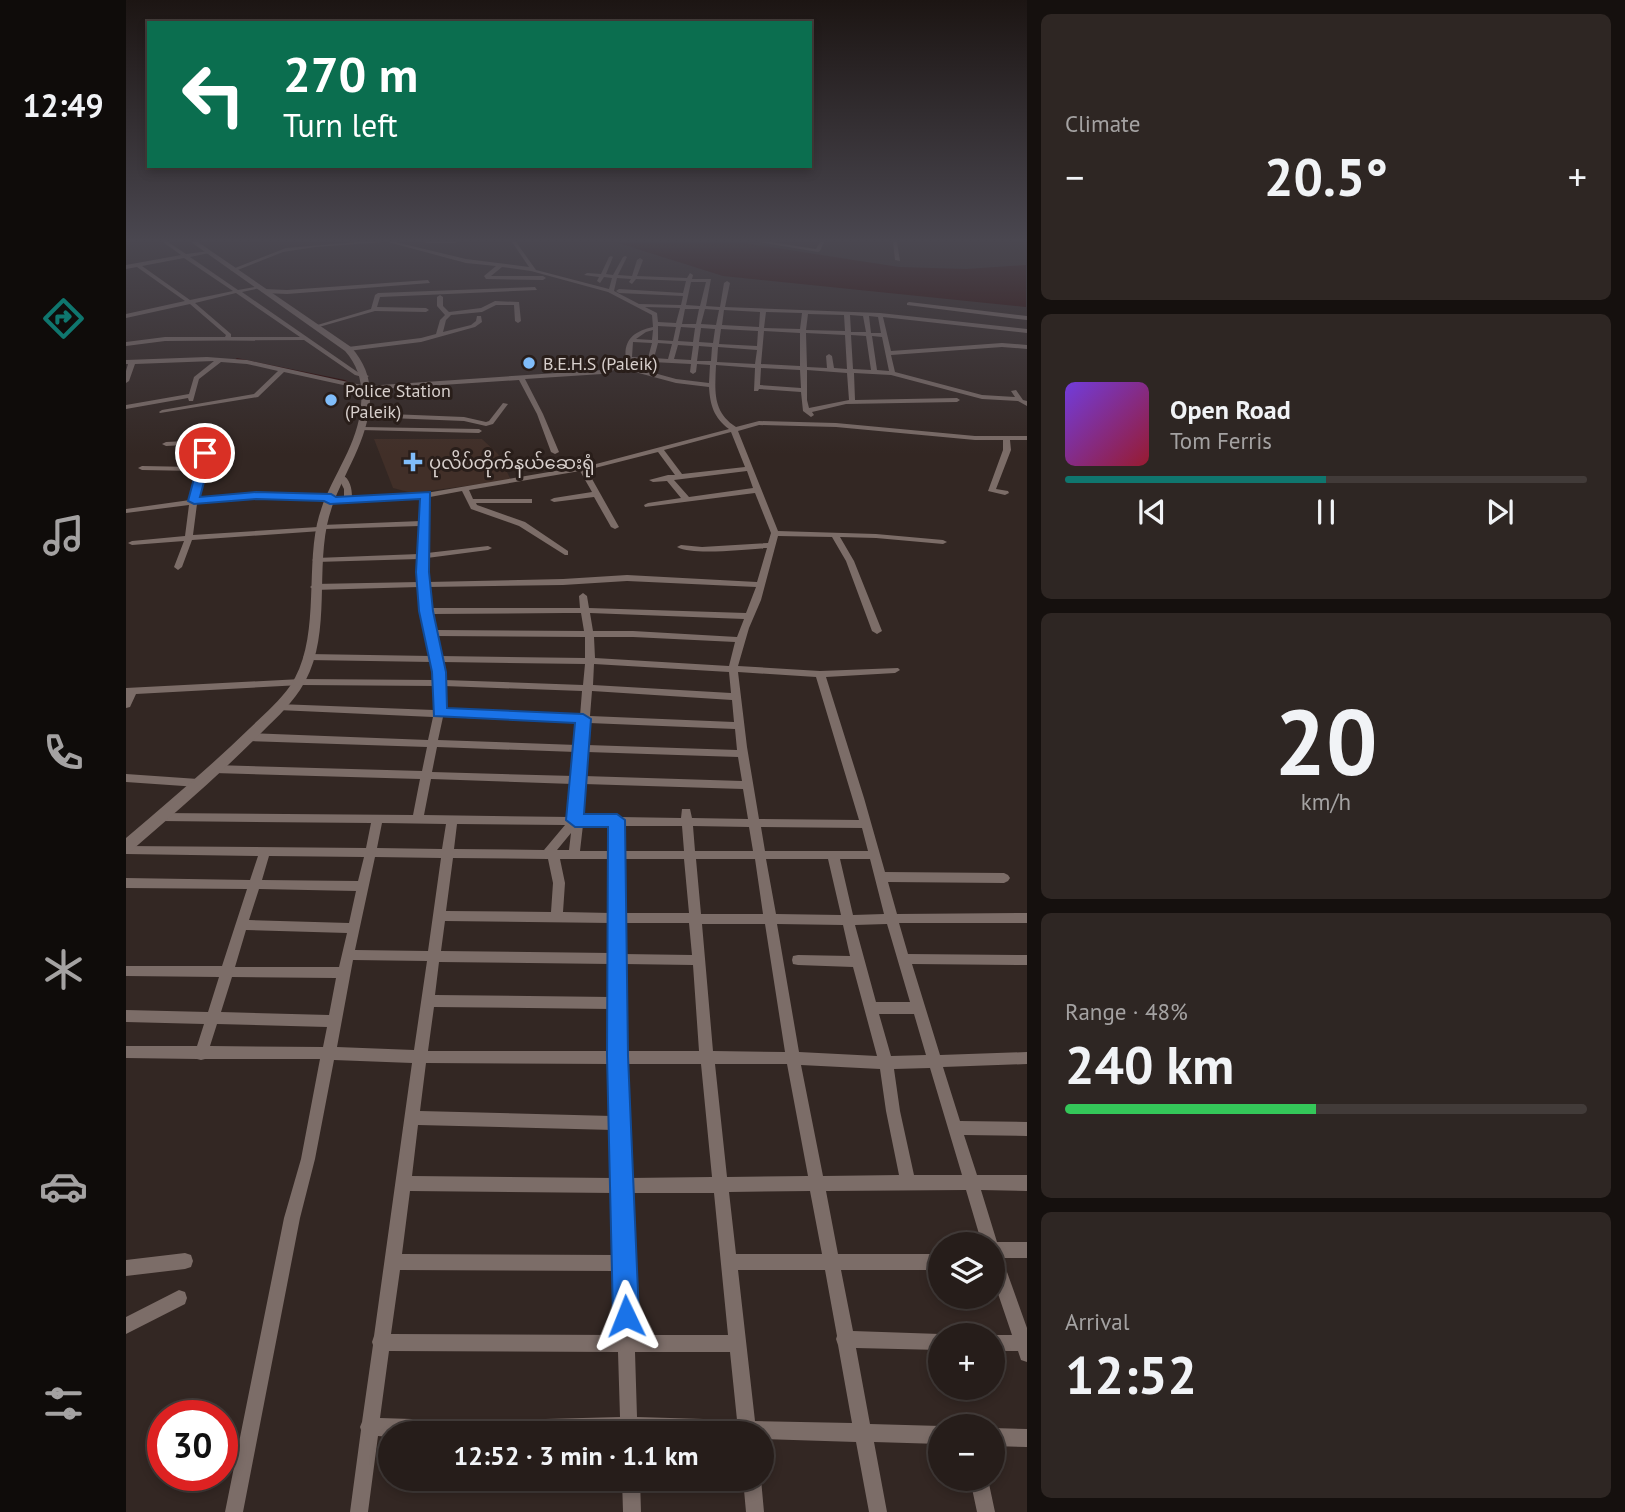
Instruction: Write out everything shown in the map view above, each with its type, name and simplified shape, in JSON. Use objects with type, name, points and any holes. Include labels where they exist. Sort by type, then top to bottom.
[{"type":"street","points":[[126,316],[142,313]]},
{"type":"street","points":[[202,313],[229,335],[227,340]]},
{"type":"street","points":[[265,313],[366,382]]},
{"type":"street","points":[[126,848],[249,737],[278,707],[299,682],[308,657],[321,528],[330,499],[356,449],[364,422],[366,382],[361,363],[348,349],[296,313]]},
{"type":"street","points":[[317,327],[365,313]]},
{"type":"street","points":[[443,335],[441,324],[448,315],[465,313]]},
{"type":"street","points":[[518,313],[519,321]]},
{"type":"street","points":[[651,360],[656,326],[653,313]]},
{"type":"street","points":[[671,361],[682,313]]},
{"type":"street","points":[[692,372],[701,313]]},
{"type":"street","points":[[722,313],[713,385],[717,412],[733,428],[758,489],[774,539],[733,668],[739,726],[793,1058],[878,1512]]},
{"type":"street","points":[[763,313],[757,389],[804,390]]},
{"type":"street","points":[[780,331],[781,313]]},
{"type":"street","points":[[805,313],[803,370],[806,411],[817,424]]},
{"type":"street","points":[[817,313],[866,314],[911,322],[951,316],[998,321],[1027,318]]},
{"type":"street","points":[[939,313],[1027,324]]},
{"type":"street","points":[[847,314],[852,401]]},
{"type":"street","points":[[866,314],[874,372]]},
{"type":"street","points":[[348,349],[443,335],[473,326],[479,322],[478,317]]},
{"type":"street","points":[[881,318],[892,373]]},
{"type":"street","points":[[998,321],[1027,331]]},
{"type":"street","points":[[629,360],[631,340],[640,331],[656,326],[883,335]]},
{"type":"street","points":[[735,365],[739,329]]},
{"type":"street","points":[[443,335],[479,332]]},
{"type":"street","points":[[126,344],[156,340],[303,339]]},
{"type":"street","points":[[631,340],[759,348]]},
{"type":"street","points":[[887,353],[1002,345],[1027,347]]},
{"type":"street","points":[[850,351],[871,352]]},
{"type":"street","points":[[126,352],[133,360]]},
{"type":"street","points":[[829,356],[831,371]]},
{"type":"street","points":[[203,358],[366,382],[521,378],[602,372],[629,360],[693,362],[892,373],[982,397],[1019,399]]},
{"type":"street","points":[[133,360],[250,358],[349,381]]},
{"type":"street","points":[[191,407],[194,383],[200,373],[220,359]]},
{"type":"street","points":[[126,380],[133,360]]},
{"type":"street","points":[[620,366],[676,382],[713,385]]},
{"type":"street","points":[[780,368],[780,388]]},
{"type":"street","points":[[162,412],[256,396],[271,378],[282,370]]},
{"type":"street","points":[[521,378],[555,452]]},
{"type":"street","points":[[1014,391],[1019,399],[1027,404]]},
{"type":"street","points":[[126,407],[191,396]]},
{"type":"street","points":[[806,411],[852,401],[957,400]]},
{"type":"street","points":[[364,422],[464,419],[486,424],[491,423],[505,404]]},
{"type":"street","points":[[364,422],[480,432]]},
{"type":"street","points":[[126,511],[256,495],[348,500],[426,495],[582,468],[733,428],[772,422],[1006,439],[1027,438]]},
{"type":"street","points":[[166,444],[210,439],[197,467]]},
{"type":"street","points":[[1005,493],[992,491],[993,478],[1008,452],[1009,444],[1006,439]]},
{"type":"street","points":[[660,449],[679,476]]},
{"type":"street","points":[[142,468],[197,467],[202,471],[194,501],[189,538],[178,567]]},
{"type":"street","points":[[582,468],[614,527]]},
{"type":"street","points":[[653,480],[749,469]]},
{"type":"street","points":[[342,477],[348,489],[348,500]]},
{"type":"street","points":[[668,477],[686,499]]},
{"type":"street","points":[[482,485],[492,501],[496,515]]},
{"type":"street","points":[[464,488],[470,501],[481,511],[522,524],[565,553]]},
{"type":"street","points":[[648,505],[758,489]]},
{"type":"street","points":[[554,500],[596,494]]},
{"type":"street","points":[[418,819],[440,713],[437,657],[426,611],[424,585],[426,495]]},
{"type":"street","points":[[470,501],[529,501]]},
{"type":"street","points":[[132,543],[424,523]]},
{"type":"street","points":[[835,536],[850,561],[877,631]]},
{"type":"street","points":[[681,547],[702,549],[774,539],[835,536],[876,536],[943,542]]},
{"type":"street","points":[[316,560],[423,556],[488,548]]},
{"type":"street","points":[[314,587],[638,578],[664,582],[761,586]]},
{"type":"street","points":[[574,855],[577,781],[590,661],[583,596]]},
{"type":"street","points":[[426,611],[585,611],[749,616]]},
{"type":"street","points":[[431,633],[589,634],[741,640]]},
{"type":"street","points":[[308,657],[590,661],[820,674],[895,670]]},
{"type":"street","points":[[820,674],[986,1232]]},
{"type":"street","points":[[126,705],[129,691],[299,682],[587,688],[736,697]]},
{"type":"street","points":[[278,707],[739,726]]},
{"type":"street","points":[[249,737],[743,754]]},
{"type":"street","points":[[214,769],[748,785]]},
{"type":"street","points":[[126,778],[198,783]]},
{"type":"street","points":[[160,817],[617,820],[686,816],[754,822],[866,824]]},
{"type":"street","points":[[686,816],[719,1186],[746,1421]]},
{"type":"street","points":[[233,1512],[378,818]]},
{"type":"street","points":[[359,1512],[452,820]]},
{"type":"street","points":[[551,854],[576,820]]},
{"type":"street","points":[[617,820],[619,1123],[629,1421]]},
{"type":"street","points":[[126,848],[447,854],[875,855]]},
{"type":"street","points":[[201,1054],[265,851]]},
{"type":"street","points":[[551,854],[559,883],[557,916]]},
{"type":"street","points":[[833,856],[886,1063],[908,1183]]},
{"type":"street","points":[[880,877],[1004,878]]},
{"type":"street","points":[[126,883],[362,886]]},
{"type":"street","points":[[439,916],[848,920],[1027,918]]},
{"type":"street","points":[[241,925],[355,928]]},
{"type":"street","points":[[348,955],[698,960]]},
{"type":"street","points":[[904,959],[1027,960]]},
{"type":"street","points":[[798,960],[858,962]]},
{"type":"street","points":[[126,971],[344,973]]},
{"type":"street","points":[[428,1001],[617,1003]]},
{"type":"street","points":[[871,1008],[919,1008]]},
{"type":"street","points":[[126,1016],[335,1021]]},
{"type":"street","points":[[126,1052],[328,1053],[420,1057],[793,1058],[886,1063],[1027,1058]]},
{"type":"street","points":[[411,1118],[619,1123]]},
{"type":"street","points":[[954,1128],[1027,1129]]},
{"type":"street","points":[[403,1182],[622,1186],[1027,1183]]},
{"type":"street","points":[[1005,1255],[1027,1250]]},
{"type":"street","points":[[126,1268],[185,1261]]},
{"type":"street","points":[[392,1262],[624,1263]]},
{"type":"street","points":[[727,1262],[928,1262]]},
{"type":"street","points":[[1005,1290],[1024,1342],[1005,1343]]},
{"type":"street","points":[[126,1326],[179,1298]]},
{"type":"street","points":[[844,1339],[928,1342]]},
{"type":"street","points":[[380,1342],[737,1344]]},
{"type":"street","points":[[369,1427],[378,1427]]},
{"type":"street","points":[[774,1432],[928,1435]]},
{"type":"street","points":[[1005,1437],[1027,1438]]},
{"type":"street","points":[[631,1491],[632,1512]]},
{"type":"street","points":[[753,1491],[755,1512]]},
{"type":"street","points":[[982,1491],[986,1512]]},
{"type":"shaded area","points":[[374,439],[482,439],[498,454],[511,480],[412,493],[393,488]]},
{"type":"waterway","points":[[237,360],[345,382]]},
{"type":"place","name":"B.E.H.S (Paleik)","points":[[529,363]]},
{"type":"place","name":"Police Station (Paleik)","points":[[331,400]]},
{"type":"place","name":"ပုလိပ်တိုက်နယ်ဆေးရုံ","points":[[413,462]]},
{"type":"route","points":[[205,453],[197,467],[202,471],[194,501],[256,495],[331,498],[330,501],[426,495],[422,572],[426,611],[439,672],[440,713],[583,719],[575,820],[617,820],[619,1123],[626,1316]]}]
